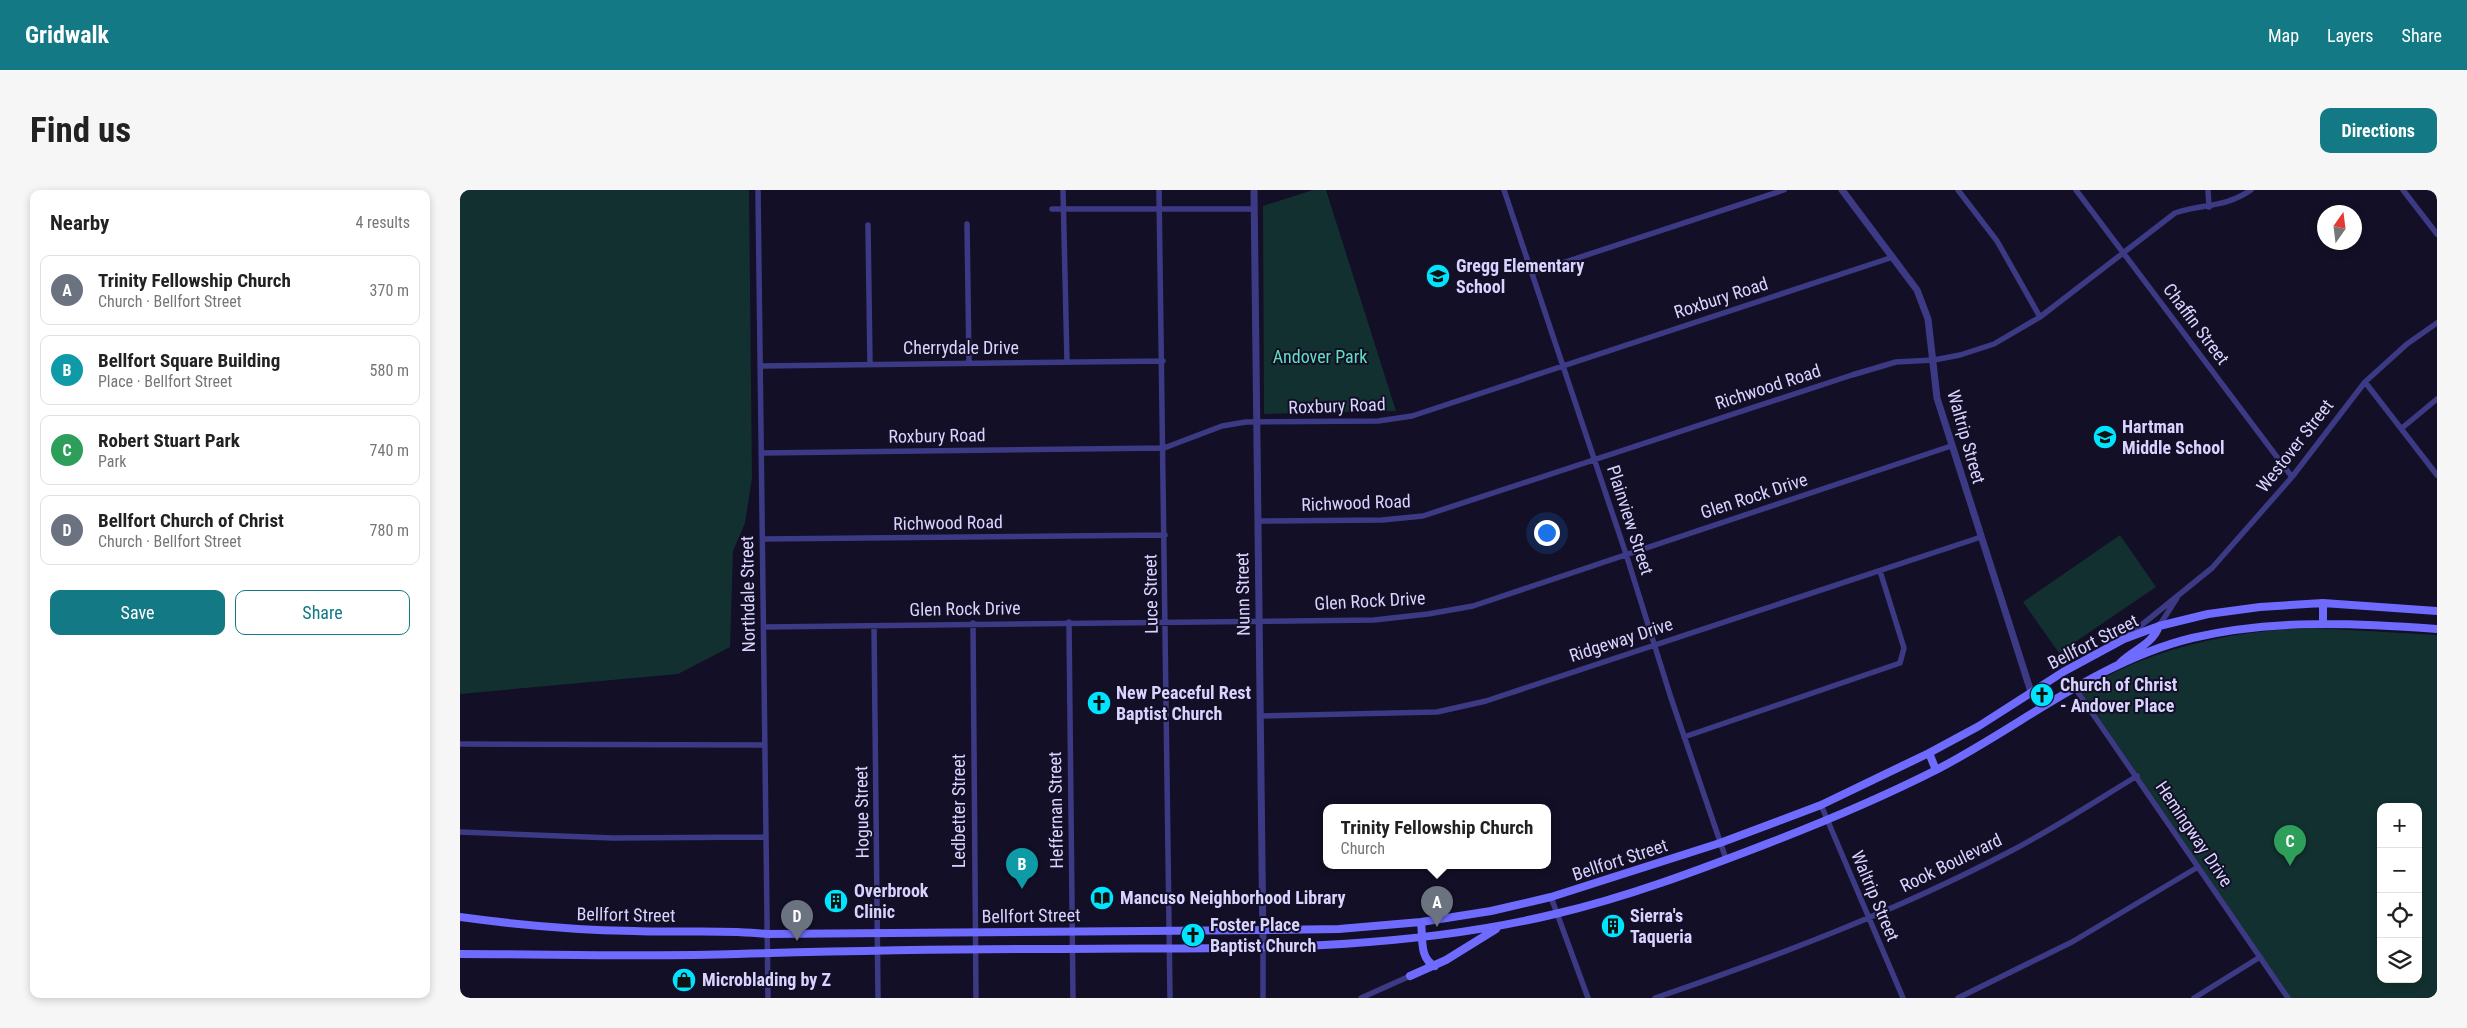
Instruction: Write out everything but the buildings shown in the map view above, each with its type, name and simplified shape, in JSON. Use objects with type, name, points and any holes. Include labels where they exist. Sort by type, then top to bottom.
[{"type":"main road","name":"Bellfort Street","points":[[460,917],[535,927],[636,931],[740,931],[767,934],[1339,929],[1421,922],[1491,911],[1551,897],[1720,843],[1821,805],[1928,754],[1979,726],[2031,692],[2124,639],[2159,626],[2234,610],[2324,603],[2437,611]]},
{"type":"main road","points":[[2323,623],[2324,603]]},
{"type":"main road","name":"Bellfort Street","points":[[460,954],[511,953],[600,956],[878,950],[1337,946],[1423,937],[1505,924],[1556,914],[1705,868],[1827,820],[1936,770],[2075,688],[2118,665],[2164,646],[2194,638],[2261,626],[2323,623],[2437,629]]},
{"type":"main road","points":[[2118,665],[2127,655],[2152,640],[2159,626]]},
{"type":"main road","points":[[1928,754],[1936,770]]},
{"type":"main road","points":[[1410,976],[1419,967],[1424,954],[1421,922]]},
{"type":"main road","points":[[1410,976],[1434,966],[1505,924]]},
{"type":"main road","points":[[1424,954],[1429,963],[1434,966]]},
{"type":"street","name":"Northdale Street","points":[[758,190],[768,998]]},
{"type":"street","points":[[1063,190],[1067,362]]},
{"type":"street","name":"Luce Street","points":[[1160,190],[1170,998]]},
{"type":"street","name":"Nunn Street","points":[[1254,190],[1264,998]]},
{"type":"street","name":"Plainview Street","points":[[1504,190],[1726,859]]},
{"type":"street","points":[[1532,273],[1784,190]]},
{"type":"street","name":"Waltrip Street","points":[[1842,190],[1917,290],[1928,319],[1937,398],[1951,446],[2031,692],[2041,708]]},
{"type":"street","points":[[1958,190],[1997,241],[2040,317]]},
{"type":"street","name":"Chaffin Street","points":[[2076,190],[2292,477]]},
{"type":"street","points":[[2208,190],[2209,207]]},
{"type":"street","name":"Richwood Road","points":[[1258,521],[1382,520],[1422,516],[1595,461],[1861,372],[1896,362],[1934,360],[1960,355],[1994,344],[2040,317],[2175,212],[2230,202],[2251,190]]},
{"type":"street","points":[[2403,190],[2437,234]]},
{"type":"street","points":[[1052,210],[1254,209]]},
{"type":"street","points":[[868,224],[870,364]]},
{"type":"street","points":[[967,224],[969,364]]},
{"type":"street","name":"Roxbury Road","points":[[762,453],[1164,448],[1222,426],[1246,422],[1378,421],[1412,416],[1893,257]]},
{"type":"street","name":"Westover Street","points":[[2124,639],[2181,592],[2191,587],[2212,568],[2292,477],[2365,382],[2407,344],[2437,324]]},
{"type":"street","name":"Cherrydale Drive","points":[[760,366],[1163,361]]},
{"type":"street","points":[[2365,382],[2437,475]]},
{"type":"street","points":[[2402,428],[2437,399]]},
{"type":"street","name":"Glen Rock Drive","points":[[764,627],[973,623],[1374,620],[1428,614],[1473,606],[1951,446]]},
{"type":"street","name":"Richwood Road","points":[[763,540],[1165,535]]},
{"type":"street","name":"Ridgeway Drive","points":[[1260,716],[1437,712],[1486,701],[1981,537]]},
{"type":"street","points":[[1684,737],[1900,663],[1904,648],[1880,571]]},
{"type":"street","name":"Westover Street","points":[[2159,626],[2181,592]]},
{"type":"street","name":"Heffernan Street","points":[[1069,622],[1073,998]]},
{"type":"street","name":"Ledbetter Street","points":[[973,623],[976,998]]},
{"type":"street","name":"Hogue Street","points":[[874,626],[878,998]]},
{"type":"street","name":"Hemingway Drive","points":[[2075,688],[2288,998]]},
{"type":"street","points":[[460,744],[765,745]]},
{"type":"street","name":"Rook Boulevard","points":[[1654,998],[1749,966],[1868,919],[2008,852],[2137,776]]},
{"type":"street","name":"Waltrip Street","points":[[1821,805],[1902,998]]},
{"type":"street","points":[[460,832],[613,838],[766,837]]},
{"type":"street","points":[[1958,998],[2072,942],[2198,867]]},
{"type":"street","points":[[1551,897],[1588,998]]},
{"type":"street","points":[[2194,998],[2260,957]]},
{"type":"street","points":[[1361,998],[1410,976]]},
{"type":"green space","points":[[460,190],[749,190],[752,478],[745,523],[733,551],[730,647],[678,674],[460,694]]},
{"type":"green space","name":"Andover Park","points":[[1313,190],[1326,190],[1396,411],[1264,414],[1263,206]]},
{"type":"green space","points":[[2120,535],[2156,587],[2059,653],[2023,602]]},
{"type":"green space","points":[[2314,628],[2437,635],[2437,998],[2290,998],[2082,693],[2084,689],[2110,674],[2166,652],[2224,637],[2254,632]]},
{"type":"place","name":"Gregg Elementary School","points":[[1438,276]]},
{"type":"place","name":"Hartman Middle School","points":[[2105,437]]},
{"type":"place","name":"Church of Christ - Andover Place","points":[[2042,695]]},
{"type":"place","name":"New Peaceful Rest Baptist Church","points":[[1099,703]]},
{"type":"place","name":"Robert Stuart Park","points":[[2290,866]]},
{"type":"place","name":"Bellfort Square Building","points":[[1022,889]]},
{"type":"place","name":"Mancuso Neighborhood Library","points":[[1102,898]]},
{"type":"place","name":"Overbrook Clinic","points":[[836,901]]},
{"type":"place","name":"Sierra's Taqueria","points":[[1613,926]]},
{"type":"place","name":"Trinity Fellowship Church","points":[[1437,927]]},
{"type":"place","name":"Foster Place Baptist Church","points":[[1193,935]]},
{"type":"place","name":"Bellfort Church of Christ","points":[[797,941]]},
{"type":"place","name":"Microblading by Z","points":[[684,980]]}]
